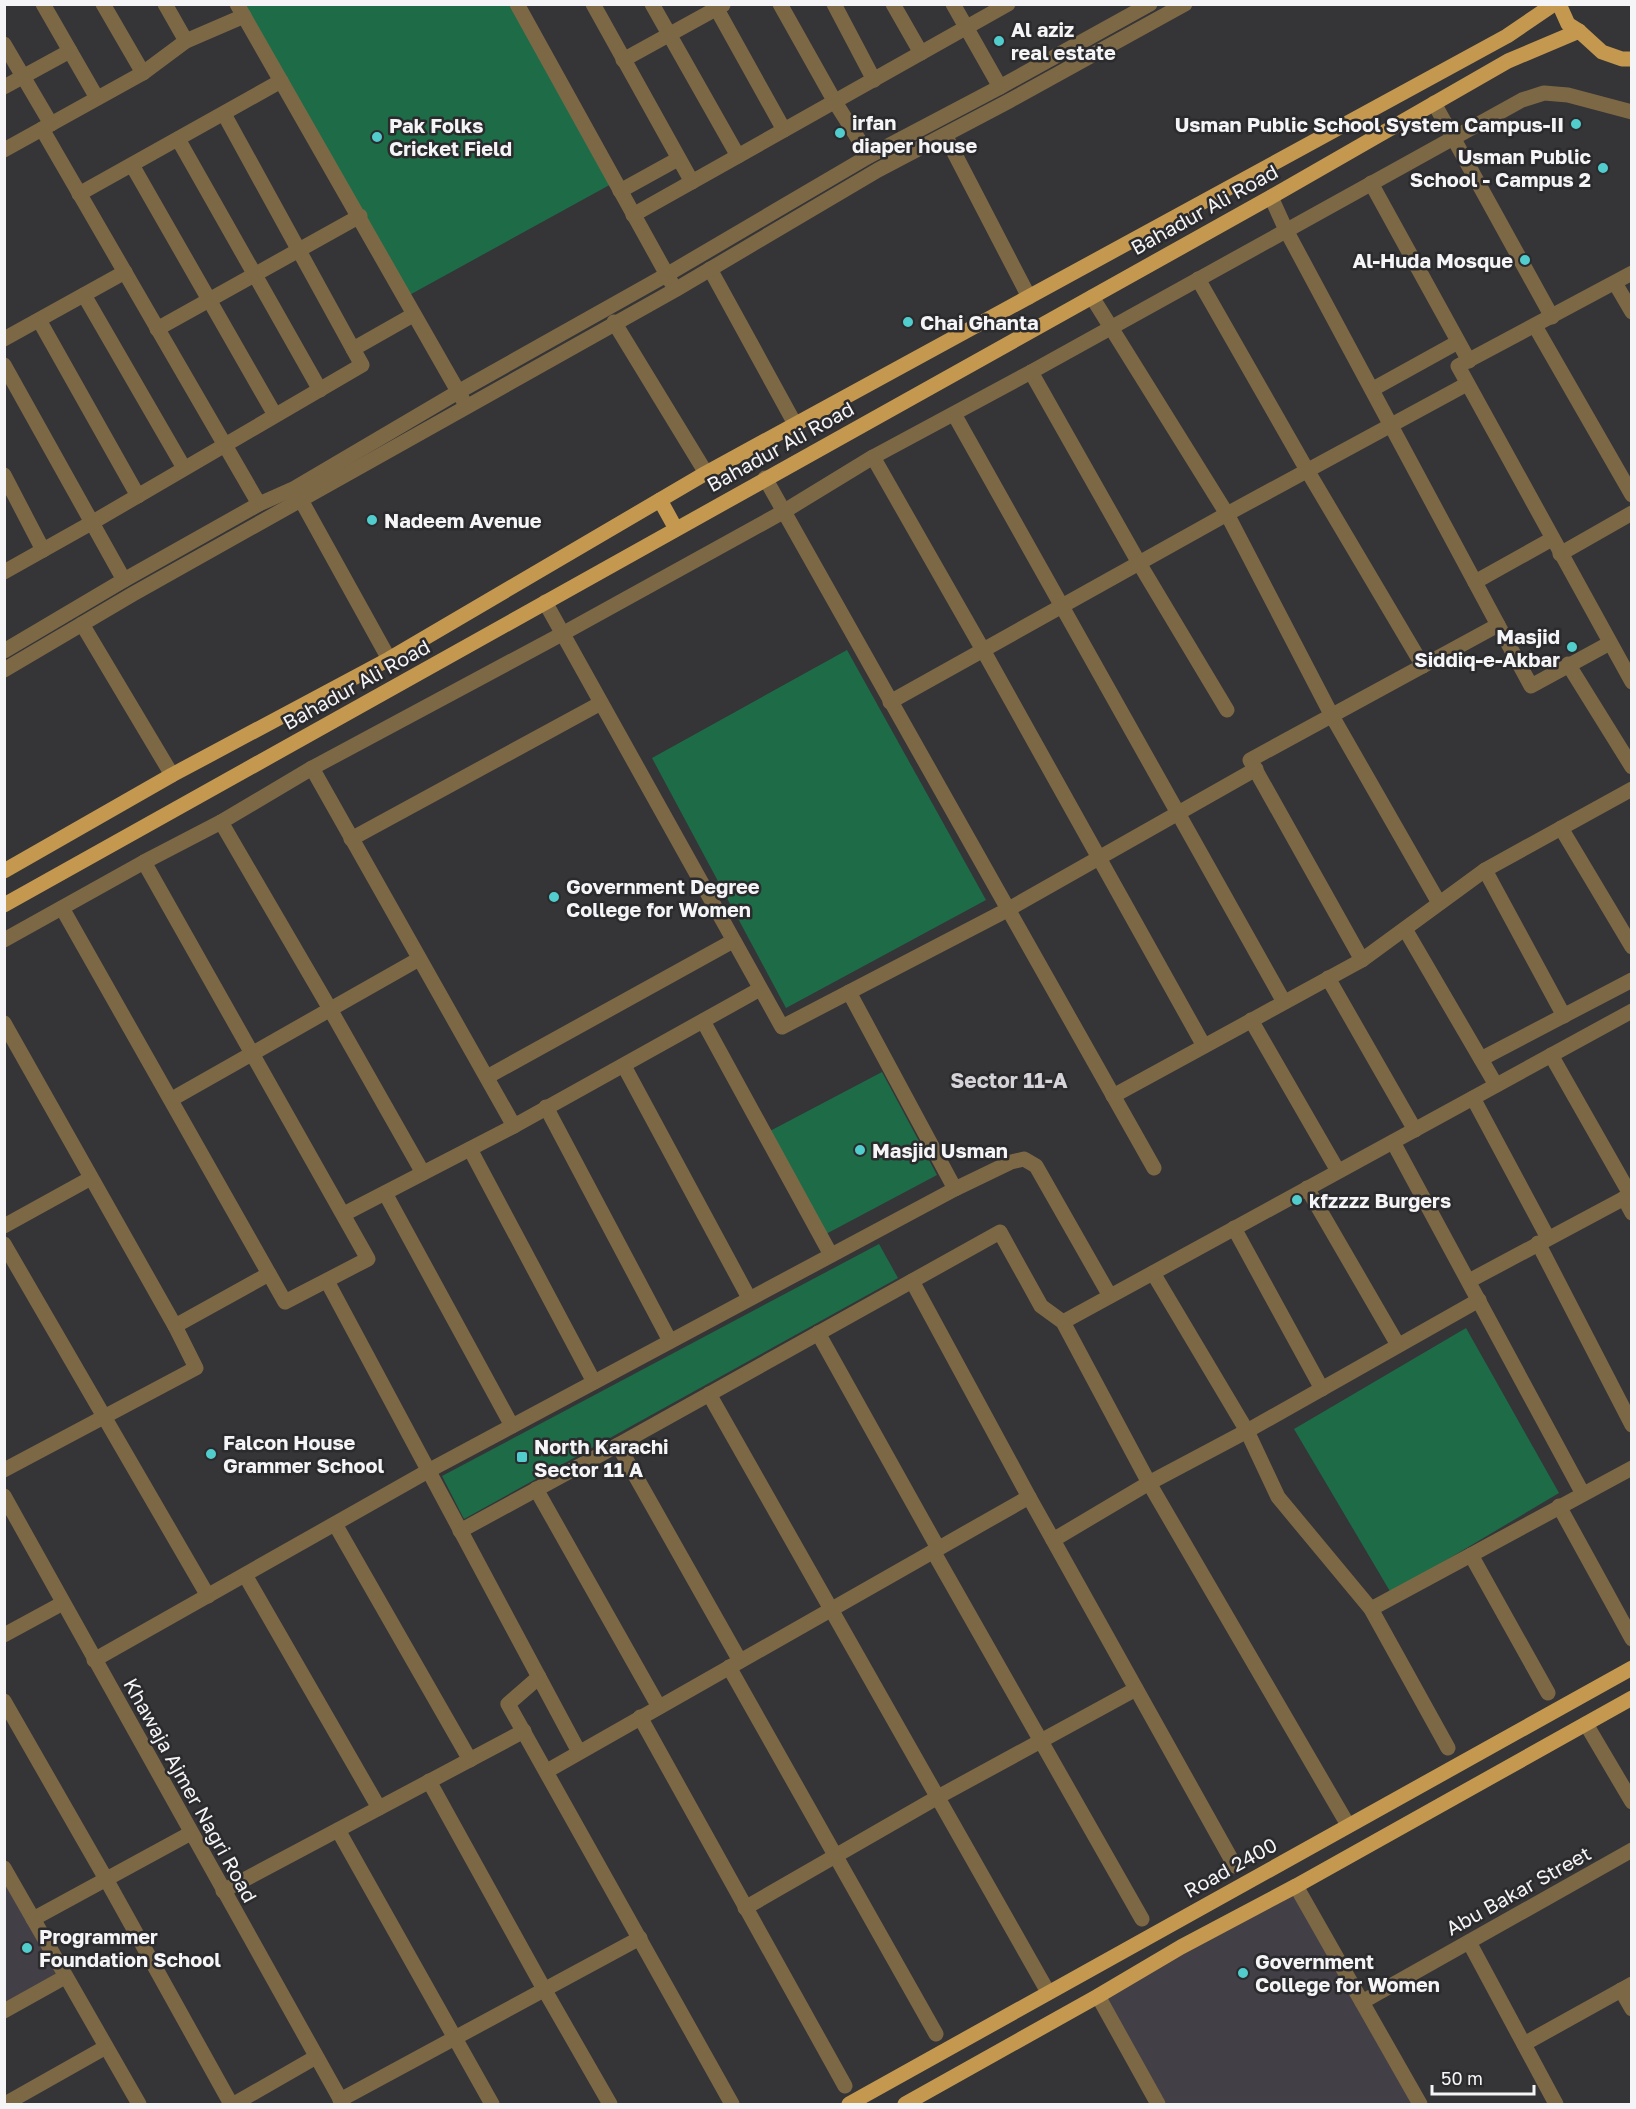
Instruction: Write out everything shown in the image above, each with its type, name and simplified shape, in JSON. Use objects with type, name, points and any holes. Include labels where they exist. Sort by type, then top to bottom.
[{"type":"main road","points":[[1557,4],[1568,24],[1602,52],[1622,59],[1632,59]]},
{"type":"main road","name":"Bahadur Ali Road","points":[[4,871],[171,775],[389,659],[706,473],[1508,36],[1557,4]]},
{"type":"main road","name":"Bahadur Ali Road","points":[[4,905],[1271,197],[1508,61],[1579,31]]},
{"type":"main road","points":[[660,500],[676,529]]},
{"type":"main road","name":"Road 2400","points":[[849,2104],[1632,1668]]},
{"type":"main road","points":[[904,2104],[1098,1996],[1180,1947],[1296,1886],[1632,1698]]},
{"type":"main road","points":[[1168,1926],[1180,1947]]},
{"type":"street","points":[[43,4],[97,98]]},
{"type":"street","points":[[103,4],[142,73]]},
{"type":"street","points":[[165,4],[186,41]]},
{"type":"street","points":[[518,4],[675,290]]},
{"type":"street","points":[[592,4],[692,182]]},
{"type":"street","points":[[652,4],[738,156]]},
{"type":"street","points":[[780,4],[835,102],[869,156]]},
{"type":"street","points":[[834,4],[874,80]]},
{"type":"street","points":[[893,4],[921,53]]},
{"type":"street","points":[[953,4],[1000,87]]},
{"type":"street","points":[[633,215],[1008,4]]},
{"type":"street","points":[[4,670],[298,494],[458,392],[668,274],[869,156],[1150,4]]},
{"type":"street","points":[[4,651],[259,504],[298,494],[467,406],[675,290],[878,170],[1185,4]]},
{"type":"street","points":[[623,60],[718,6],[784,130]]},
{"type":"street","points":[[5,150],[142,73],[186,41],[241,10],[467,406]]},
{"type":"street","points":[[4,44],[24,77],[79,194],[259,504]]},
{"type":"street","points":[[4,87],[70,51]]},
{"type":"street","points":[[79,194],[281,81]]},
{"type":"street","points":[[4,940],[221,822],[312,768],[783,512],[873,457],[1031,372],[1522,99],[1544,93],[1568,95],[1632,112]]},
{"type":"street","points":[[1434,103],[1552,317]]},
{"type":"street","points":[[4,572],[362,365],[224,114]]},
{"type":"street","points":[[945,135],[1029,297]]},
{"type":"street","points":[[178,139],[320,390]]},
{"type":"street","points":[[620,191],[678,159]]},
{"type":"street","points":[[132,165],[275,415]]},
{"type":"street","points":[[1371,183],[1469,361]]},
{"type":"street","points":[[1271,197],[1286,230],[1531,686],[1610,643]]},
{"type":"street","points":[[157,328],[360,216]]},
{"type":"street","points":[[710,269],[795,424]]},
{"type":"street","points":[[4,339],[125,272]]},
{"type":"street","points":[[1632,273],[1458,366],[1632,682]]},
{"type":"street","points":[[1198,279],[1423,666]]},
{"type":"street","points":[[1614,283],[1632,312]]},
{"type":"street","points":[[84,295],[184,468]]},
{"type":"street","points":[[1092,297],[1227,514],[1332,716],[1439,903]]},
{"type":"street","points":[[353,349],[413,315]]},
{"type":"street","points":[[39,320],[138,496]]},
{"type":"street","points":[[614,322],[706,473]]},
{"type":"street","points":[[1535,326],[1632,495]]},
{"type":"street","points":[[1373,389],[1458,342]]},
{"type":"street","points":[[4,365],[124,580]]},
{"type":"street","points":[[1031,372],[1139,563],[1227,710]]},
{"type":"street","points":[[890,702],[1227,514],[1467,384]]},
{"type":"street","points":[[954,414],[1284,1002]]},
{"type":"street","points":[[873,457],[1204,1046]]},
{"type":"street","points":[[4,475],[43,550]]},
{"type":"street","points":[[765,478],[1154,1168]]},
{"type":"street","points":[[298,494],[389,659]]},
{"type":"street","points":[[1560,554],[1632,513]]},
{"type":"street","points":[[1475,582],[1552,540]]},
{"type":"street","points":[[545,602],[782,1027],[1007,910],[1256,769]]},
{"type":"street","points":[[82,624],[171,775]]},
{"type":"street","points":[[1362,960],[1250,760],[1498,625]]},
{"type":"street","points":[[1568,664],[1630,762]]},
{"type":"street","points":[[351,839],[601,704]]},
{"type":"street","points":[[312,768],[514,1126]]},
{"type":"street","points":[[1113,1096],[1362,960],[1485,870],[1632,789]]},
{"type":"street","points":[[221,822],[423,1173]]},
{"type":"street","points":[[1561,828],[1632,947]]},
{"type":"street","points":[[62,908],[285,1302],[368,1259],[144,862]]},
{"type":"street","points":[[1485,870],[1564,1016]]},
{"type":"street","points":[[1406,929],[1496,1085]]},
{"type":"street","points":[[487,1077],[733,940]]},
{"type":"street","points":[[172,1099],[419,959]]},
{"type":"street","points":[[1328,978],[1415,1130]]},
{"type":"street","points":[[1482,1059],[1632,980]]},
{"type":"street","points":[[344,1214],[514,1126],[760,989]]},
{"type":"street","points":[[849,992],[955,1189]]},
{"type":"street","points":[[1063,1322],[1551,1055],[1630,1017]]},
{"type":"street","points":[[1251,1020],[1338,1171]]},
{"type":"street","points":[[703,1021],[831,1255]]},
{"type":"street","points":[[4,1023],[175,1326],[196,1368],[4,1470]]},
{"type":"street","points":[[1551,1055],[1629,1196],[1632,1214]]},
{"type":"street","points":[[624,1066],[749,1298]]},
{"type":"street","points":[[1473,1098],[1543,1241],[1625,1398],[1632,1425]]},
{"type":"street","points":[[546,1107],[670,1341]]},
{"type":"street","points":[[1393,1142],[1583,1494]]},
{"type":"street","points":[[470,1149],[594,1382]]},
{"type":"street","points":[[94,1660],[428,1471],[749,1298],[955,1189],[1011,1162],[1024,1159],[1036,1166],[1110,1296]]},
{"type":"street","points":[[4,1226],[91,1178]]},
{"type":"street","points":[[1307,1188],[1398,1345]]},
{"type":"street","points":[[385,1193],[512,1426]]},
{"type":"street","points":[[1469,1281],[1629,1196]]},
{"type":"street","points":[[1234,1228],[1322,1389]]},
{"type":"street","points":[[460,1531],[1000,1232],[1041,1306],[1063,1322],[1149,1483],[1348,1826]]},
{"type":"street","points":[[4,1244],[208,1596]]},
{"type":"street","points":[[1153,1273],[1247,1431],[1278,1497],[1371,1609],[1448,1748]]},
{"type":"street","points":[[175,1326],[269,1274]]},
{"type":"street","points":[[327,1281],[579,1752]]},
{"type":"street","points":[[912,1281],[1029,1497],[1235,1866]]},
{"type":"street","points":[[1053,1540],[1149,1483],[1247,1431],[1479,1300]]},
{"type":"street","points":[[818,1333],[1041,1741],[1142,1919]]},
{"type":"street","points":[[709,1394],[1048,1992]]},
{"type":"street","points":[[618,1445],[836,1856],[936,2034]]},
{"type":"street","points":[[1371,1609],[1632,1468]]},
{"type":"street","points":[[536,1489],[659,1707]]},
{"type":"street","points":[[547,1771],[1029,1497]]},
{"type":"street","name":"Khawaja Ajmer Nagri Road","points":[[5,1498],[341,2102]]},
{"type":"street","points":[[1559,1506],[1632,1639]]},
{"type":"street","points":[[335,1524],[470,1760]]},
{"type":"street","points":[[1471,1555],[1548,1693]]},
{"type":"street","points":[[245,1575],[379,1808]]},
{"type":"street","points":[[4,1635],[63,1603]]},
{"type":"street","points":[[539,1677],[508,1704],[732,2104]]},
{"type":"street","points":[[745,1908],[938,1797],[1136,1689]]},
{"type":"street","points":[[4,1701],[233,2104],[316,2057]]},
{"type":"street","points":[[640,1717],[845,2086]]},
{"type":"street","points":[[1586,1724],[1632,1802]]},
{"type":"street","points":[[223,1891],[524,1731]]},
{"type":"street","points":[[429,1781],[610,2104]]},
{"type":"street","points":[[338,1830],[492,2104]]},
{"type":"street","points":[[33,1919],[190,1833]]},
{"type":"street","name":"Abu Bakar Street","points":[[1362,2001],[1632,1850]]},
{"type":"street","points":[[4,1868],[139,2104]]},
{"type":"street","points":[[1296,1886],[1420,2104]]},
{"type":"street","points":[[341,2102],[640,1938]]},
{"type":"street","points":[[1469,1942],[1556,2104]]},
{"type":"street","points":[[4,2011],[65,1977]]},
{"type":"street","points":[[1524,2044],[1626,1987],[1632,2009]]},
{"type":"street","points":[[1098,1996],[1156,2104]]},
{"type":"street","points":[[4,2104],[106,2047]]},
{"type":"shaded area","name":"Programmer Foundation School","points":[[4,1868],[65,1977],[4,2011]]},
{"type":"shaded area","name":"Government College for Women","points":[[1296,1886],[1420,2104],[1158,2104],[1098,1996]]},
{"type":"green space","points":[[237,5],[517,5],[615,182],[404,298]]},
{"type":"green space","points":[[847,650],[986,900],[786,1008],[652,758]]},
{"type":"green space","name":"Masjid Usman","points":[[882,1072],[937,1175],[826,1234],[768,1132]]},
{"type":"green space","points":[[879,1244],[898,1278],[464,1519],[442,1476]]},
{"type":"green space","points":[[1466,1328],[1559,1493],[1391,1593],[1294,1429]]},
{"type":"place","name":"Al aziz real estate","points":[[999,41]]},
{"type":"place","name":"Usman Public School System Campus-II","points":[[1576,124]]},
{"type":"place","name":"irfan diaper house","points":[[840,133]]},
{"type":"place","name":"Pak Folks Cricket Field","points":[[377,137]]},
{"type":"place","name":"Usman Public School - Campus 2","points":[[1603,168]]},
{"type":"place","name":"Al-Huda Mosque","points":[[1525,260]]},
{"type":"place","name":"Chai Ghanta","points":[[908,322]]},
{"type":"place","name":"Nadeem Avenue","points":[[372,520]]},
{"type":"place","name":"Masjid Siddiq-e-Akbar","points":[[1572,647]]},
{"type":"place","name":"Government Degree College for Women","points":[[554,897]]},
{"type":"place","name":"Masjid Usman","points":[[860,1150]]},
{"type":"place","name":"kfzzzz Burgers","points":[[1297,1200]]},
{"type":"place","name":"Falcon House Grammer School","points":[[211,1454]]},
{"type":"place","name":"North Karachi Sector 11 A","points":[[522,1457]]},
{"type":"place","name":"Programmer Foundation School","points":[[27,1948]]},
{"type":"place","name":"Government College for Women","points":[[1243,1973]]},
{"type":"district","name":"Sector 11-A","points":[[1009,1080]]}]
